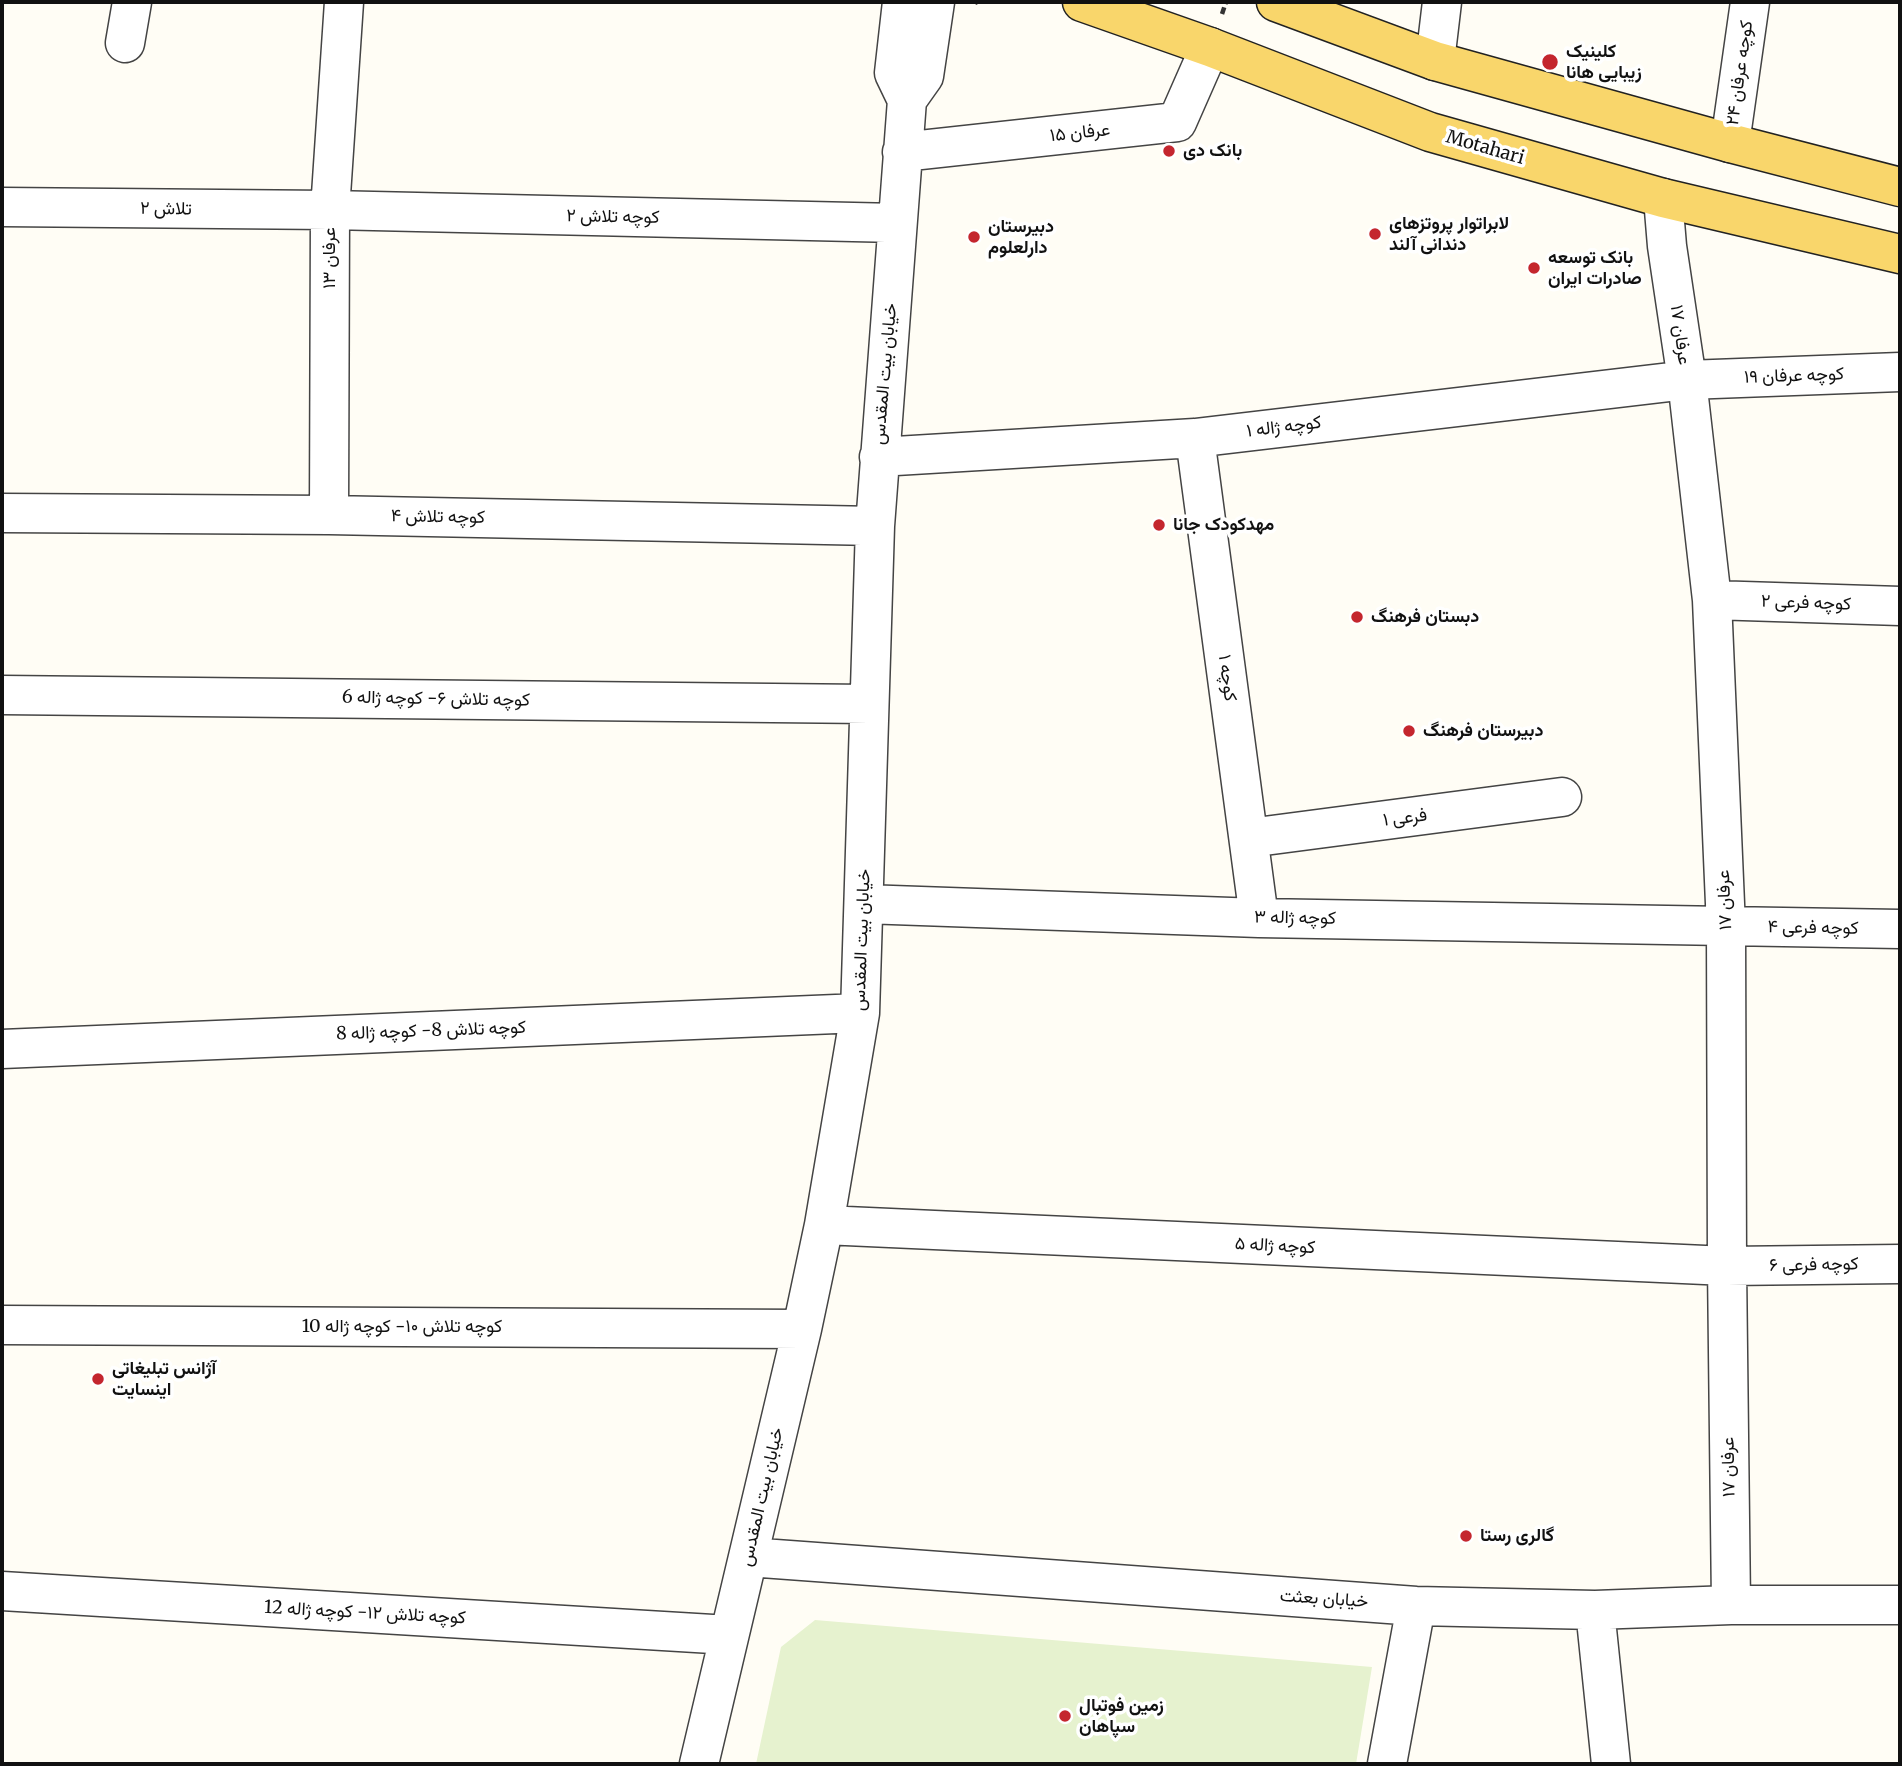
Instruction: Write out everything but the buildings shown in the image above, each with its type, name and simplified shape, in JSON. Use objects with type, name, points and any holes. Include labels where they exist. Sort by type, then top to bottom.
[{"type":"main road","name":"Motahari","points":[[1082,2],[1210,47],[1430,132],[1663,198],[1900,254]]},
{"type":"main road","points":[[1276,2],[1435,61],[1900,187]]},
{"type":"street","points":[[125,43],[132,2]]},
{"type":"street","name":"عرفان ۱۳","points":[[329,515],[330,210],[344,2]]},
{"type":"street","name":"خیابان بیت المقدس","points":[[902,2],[894,73],[907,100]]},
{"type":"street","name":"خیابان بیت المقدس","points":[[699,1764],[802,1329],[824,1225],[860,1013],[879,457],[907,100],[924,76],[935,2]]},
{"type":"street","points":[[1435,61],[1442,2]]},
{"type":"street","name":"کوچه عرفان ۲۴","points":[[1730,143],[1749,2]]},
{"type":"street","name":"عرفان ۱۵","points":[[902,152],[1177,122],[1210,47]]},
{"type":"street","name":"عرفان ۱۷","points":[[1663,198],[1712,600],[1726,927],[1731,1605]]},
{"type":"street","name":"تلاش ۲","points":[[2,207],[330,210]]},
{"type":"street","name":"کوچه تلاش ۲","points":[[330,210],[897,223]]},
{"type":"street","name":"کوچه عرفان ۱۹","points":[[1687,380],[1900,372]]},
{"type":"street","name":"کوچه ژاله ۱","points":[[879,457],[1195,438],[1687,380]]},
{"type":"street","name":"کوچه ۱","points":[[1195,438],[1259,918]]},
{"type":"street","name":"کوچه تلاش ۴","points":[[2,513],[329,515],[875,526]]},
{"type":"street","name":"کوچه فرعی ۲","points":[[1712,600],[1900,606]]},
{"type":"street","name":"کوچه تلاش ۶- کوچه ژاله 6","points":[[2,695],[869,704]]},
{"type":"street","name":"فرعی ۱","points":[[1249,838],[1562,797]]},
{"type":"street","name":"کوچه ژاله ۳","points":[[864,904],[1259,918],[1726,927]]},
{"type":"street","name":"کوچه فرعی ۴","points":[[1726,927],[1900,929]]},
{"type":"street","name":"کوچه تلاش 8- کوچه ژاله 8","points":[[2,1049],[860,1013]]},
{"type":"street","name":"کوچه ژاله ۵","points":[[824,1225],[1727,1266]]},
{"type":"street","name":"کوچه فرعی ۶","points":[[1727,1266],[1900,1264]]},
{"type":"street","name":"کوچه تلاش ۱۰- کوچه ژاله 10","points":[[2,1325],[802,1329]]},
{"type":"street","name":"خیابان بعثت","points":[[748,1557],[1416,1606],[1595,1609],[1731,1605],[1900,1605]]},
{"type":"street","name":"کوچه تلاش ۱۲- کوچه ژاله 12","points":[[2,1591],[729,1635]]},
{"type":"street","points":[[1387,1764],[1416,1606]]},
{"type":"street","points":[[1595,1609],[1611,1764]]},
{"type":"green space","name":"زمین فوتبال سپاهان","points":[[815,1620],[1372,1667],[1356,1764],[756,1764],[781,1647]]},
{"type":"place","name":"کلینیک زیبایی هانا","points":[[1550,62]]},
{"type":"place","name":"بانک دی","points":[[1169,151]]},
{"type":"place","name":"لابراتوار پروتزهای دندانی آلند","points":[[1375,234]]},
{"type":"place","name":"دبیرستان دارلعلوم","points":[[974,237]]},
{"type":"place","name":"بانک توسعه صادرات ایران","points":[[1534,268]]},
{"type":"place","name":"مهدکودک جانا","points":[[1159,525]]},
{"type":"place","name":"دبستان فرهنگ","points":[[1357,617]]},
{"type":"place","name":"دبیرستان فرهنگ","points":[[1409,731]]},
{"type":"place","name":"آژانس تبلیغاتی اینسایت","points":[[98,1379]]},
{"type":"place","name":"گالری رستا","points":[[1466,1536]]},
{"type":"place","name":"زمین فوتبال سپاهان","points":[[1065,1716]]}]
